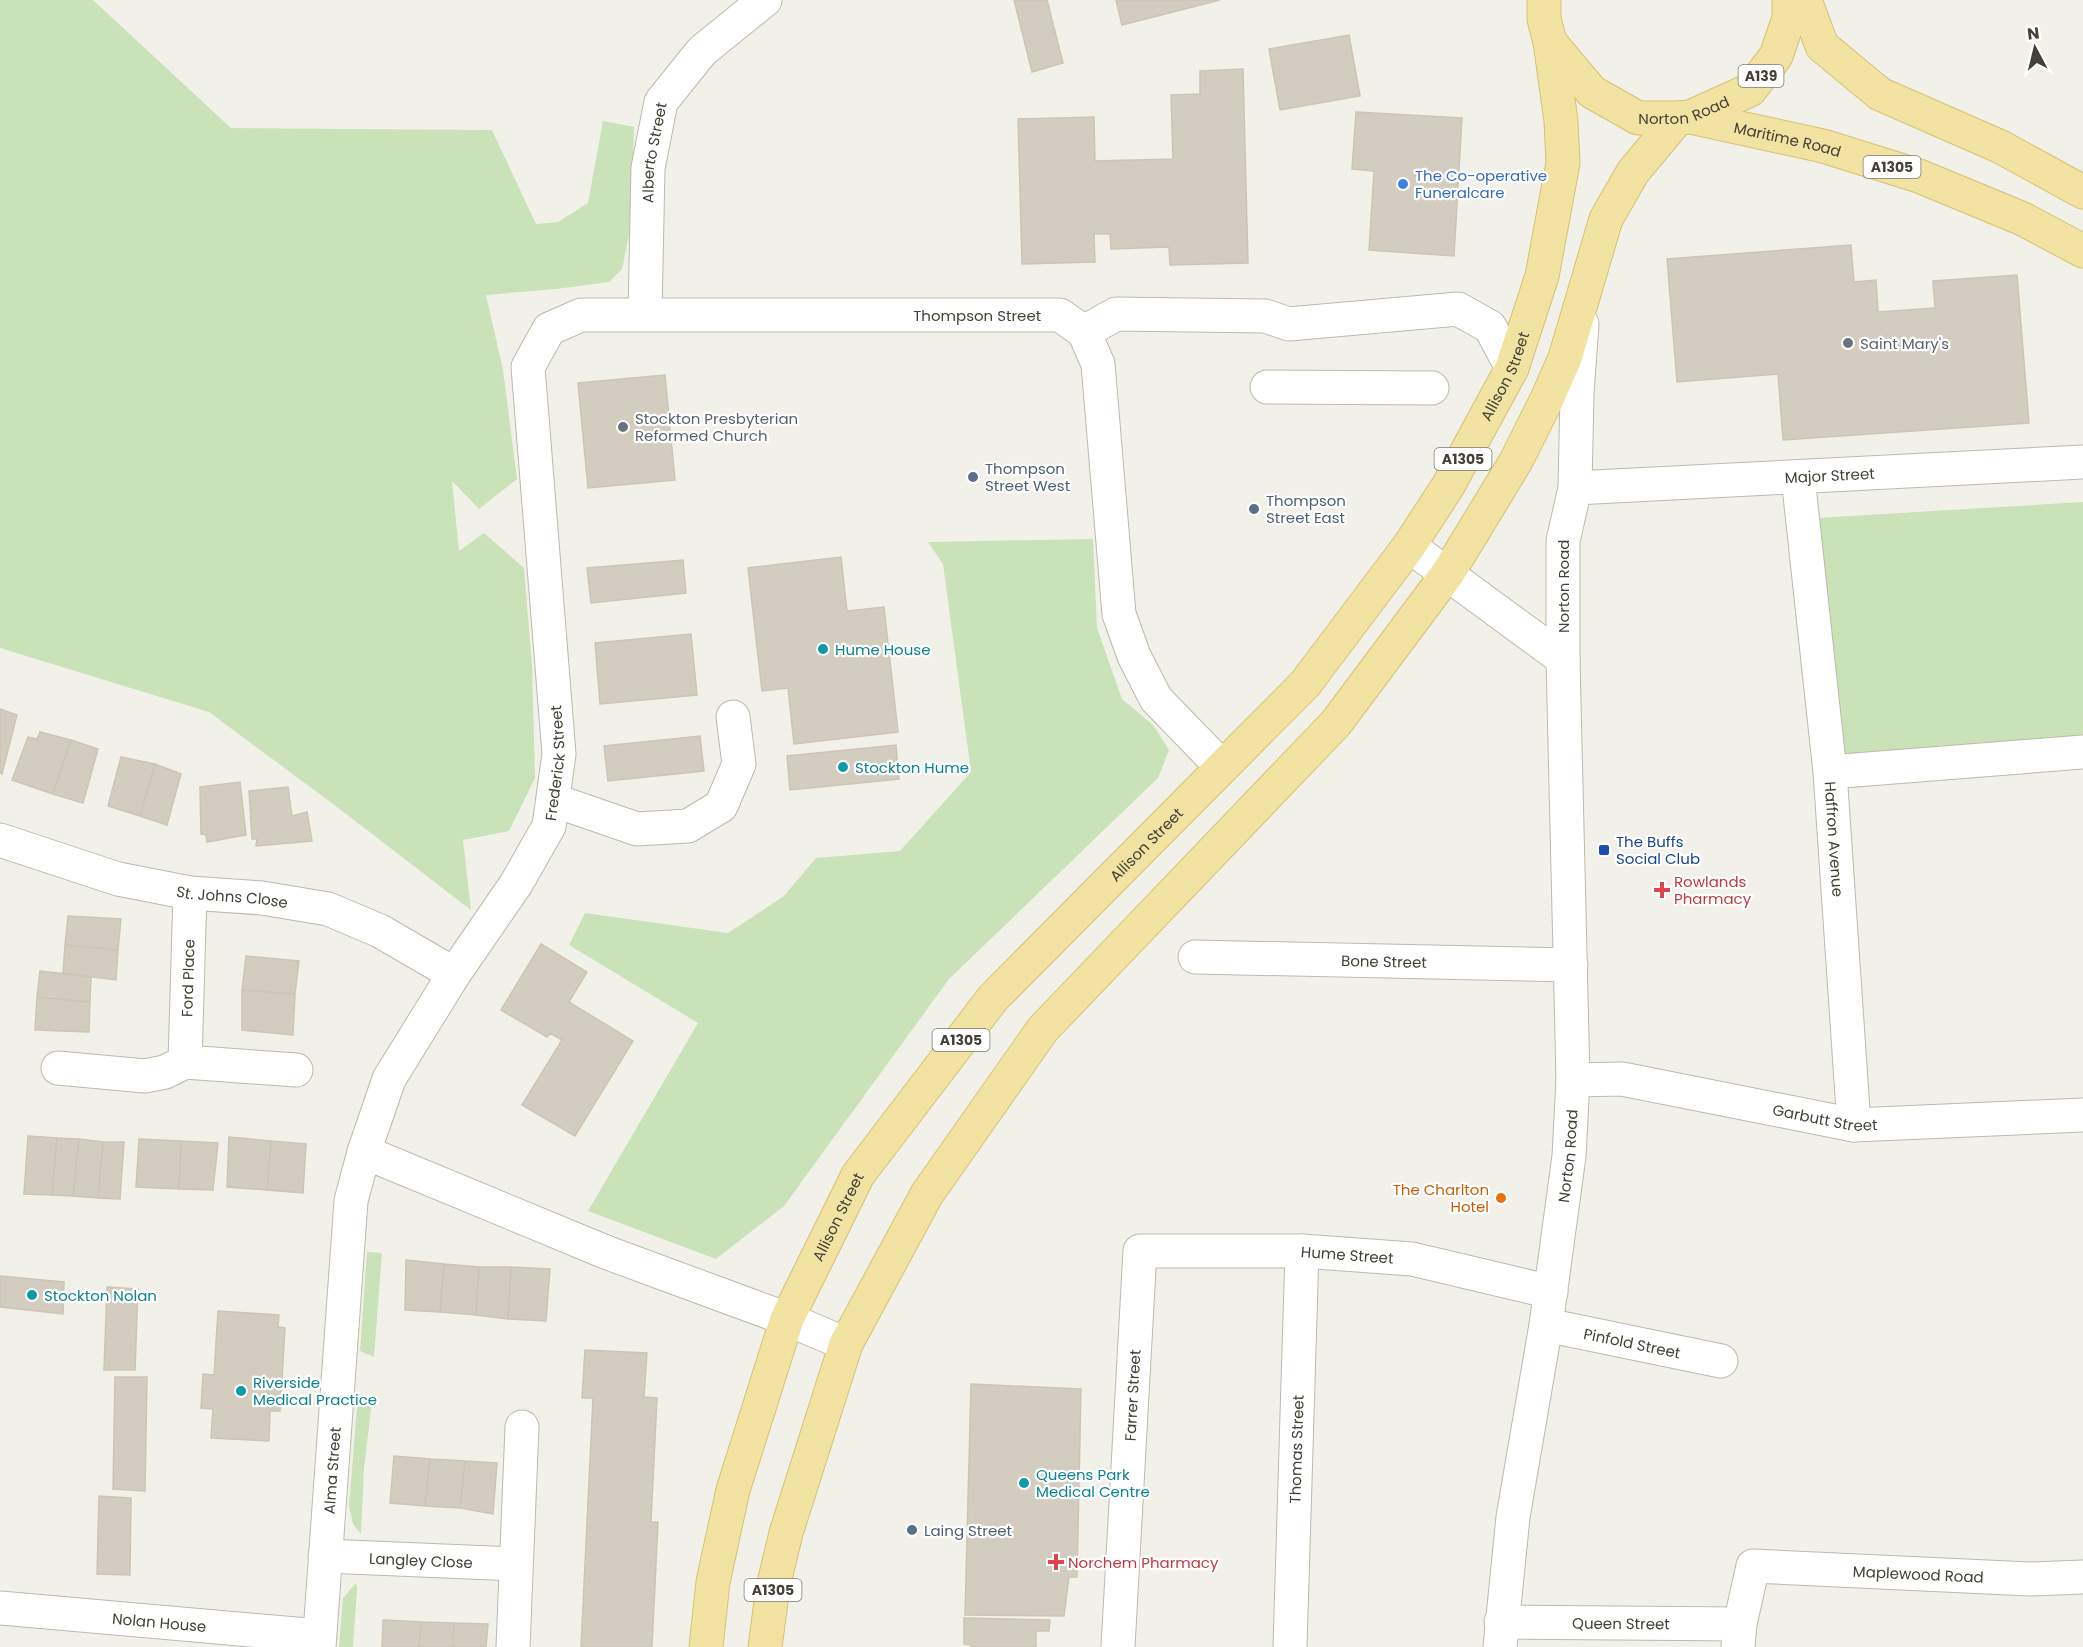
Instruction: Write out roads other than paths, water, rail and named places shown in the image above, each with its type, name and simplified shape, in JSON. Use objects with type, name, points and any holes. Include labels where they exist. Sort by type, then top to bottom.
[{"type":"main road","name":"Norton Road","points":[[1542,15],[1592,92],[1638,118],[1684,117],[1750,90],[1776,56],[1789,18],[1790,0]]},
{"type":"main road","points":[[1805,0],[1822,46],[1880,94],[2001,147],[2083,192]]},
{"type":"main road","name":"Allison Street","points":[[706,1647],[713,1582],[733,1490],[787,1319],[858,1175],[993,998],[1305,684],[1409,546],[1448,486],[1512,368],[1542,276],[1563,163],[1561,121],[1542,15]]},
{"type":"main road","name":"Maritime Road","points":[[1684,117],[1823,146],[1920,176],[2023,219],[2083,251]]},
{"type":"main road","name":"A1305","points":[[765,1647],[773,1587],[786,1533],[846,1344],[927,1194],[1043,1029],[1336,723],[1448,573],[1516,461],[1547,399],[1565,358],[1606,219],[1633,171],[1684,117]]},
{"type":"street","name":"Alberto Street","points":[[645,314],[648,168],[661,102],[702,51],[765,0]]},
{"type":"street","name":"Norton Road","points":[[1500,1635],[1513,1517],[1546,1325],[1569,1156],[1572,1080],[1571,965],[1563,659],[1563,542],[1575,488],[1577,393],[1583,298]]},
{"type":"street","points":[[1222,767],[1156,699],[1134,656],[1119,614],[1098,364],[1084,333],[1116,314],[1265,316],[1289,324],[1458,309],[1490,327],[1512,368]]},
{"type":"street","name":"Thompson Street","points":[[549,329],[582,315],[1060,315],[1084,333]]},
{"type":"street","name":"Frederick Street","points":[[364,1152],[389,1079],[454,974],[516,884],[549,826],[559,754],[528,367],[549,329]]},
{"type":"street","points":[[1267,387],[1432,388]]},
{"type":"street","name":"Major Street","points":[[1575,488],[2083,462]]},
{"type":"street","points":[[1798,477],[1830,772]]},
{"type":"street","name":"Norton Road","points":[[1409,546],[1563,659]]},
{"type":"street","points":[[553,800],[637,829],[688,826],[721,806],[739,765],[733,717]]},
{"type":"street","name":"Haffron Avenue","points":[[1854,1125],[1830,772],[2083,752]]},
{"type":"street","name":"St. Johns Close","points":[[0,840],[118,879],[190,893],[262,898],[328,909],[380,931],[454,974]]},
{"type":"street","name":"Ford Place","points":[[185,1062],[190,893]]},
{"type":"street","name":"Bone Street","points":[[1195,957],[1571,965]]},
{"type":"street","points":[[58,1068],[145,1076],[165,1072],[185,1062],[296,1070]]},
{"type":"street","name":"Garbutt Street","points":[[1572,1080],[1622,1079],[1854,1125],[2083,1114]]},
{"type":"street","points":[[364,1152],[608,1252],[787,1319],[846,1344]]},
{"type":"street","name":"Alma Street","points":[[319,1641],[351,1201],[364,1152]]},
{"type":"street","name":"Hume Street","points":[[1140,1251],[1302,1251],[1412,1259],[1551,1292]]},
{"type":"street","name":"Farrer Street","points":[[1118,1647],[1140,1251]]},
{"type":"street","name":"Thomas Street","points":[[1290,1647],[1302,1251]]},
{"type":"street","name":"Pinfold Street","points":[[1546,1325],[1721,1361]]},
{"type":"street","points":[[513,1647],[522,1427]]},
{"type":"street","name":"Langley Close","points":[[325,1556],[515,1564]]},
{"type":"street","name":"Maplewood Road","points":[[1739,1636],[1753,1566],[2009,1578],[2083,1577]]},
{"type":"street","name":"Nolan House","points":[[0,1608],[319,1641]]},
{"type":"street","name":"Queen Street","points":[[1500,1635],[1739,1636]]},
{"type":"place","name":"The Co-operative Funeralcare","points":[[1403,184]]},
{"type":"place","name":"Saint Mary's","points":[[1848,343]]},
{"type":"place","name":"Stockton Presbyterian Reformed Church","points":[[623,427]]},
{"type":"place","name":"Thompson Street West","points":[[973,477]]},
{"type":"place","name":"Thompson Street East","points":[[1254,509]]},
{"type":"place","name":"Hume House","points":[[823,649]]},
{"type":"place","name":"Stockton Hume","points":[[843,767]]},
{"type":"place","name":"The Buffs Social Club","points":[[1604,850]]},
{"type":"place","name":"Rowlands Pharmacy","points":[[1662,890]]},
{"type":"place","name":"The Charlton Hotel","points":[[1501,1198]]},
{"type":"place","name":"Stockton Nolan","points":[[32,1295]]},
{"type":"place","name":"Riverside Medical Practice","points":[[241,1391]]},
{"type":"place","name":"Queens Park Medical Centre","points":[[1024,1483]]},
{"type":"place","name":"Laing Street","points":[[912,1530]]},
{"type":"place","name":"Norchem Pharmacy","points":[[1056,1562]]}]
